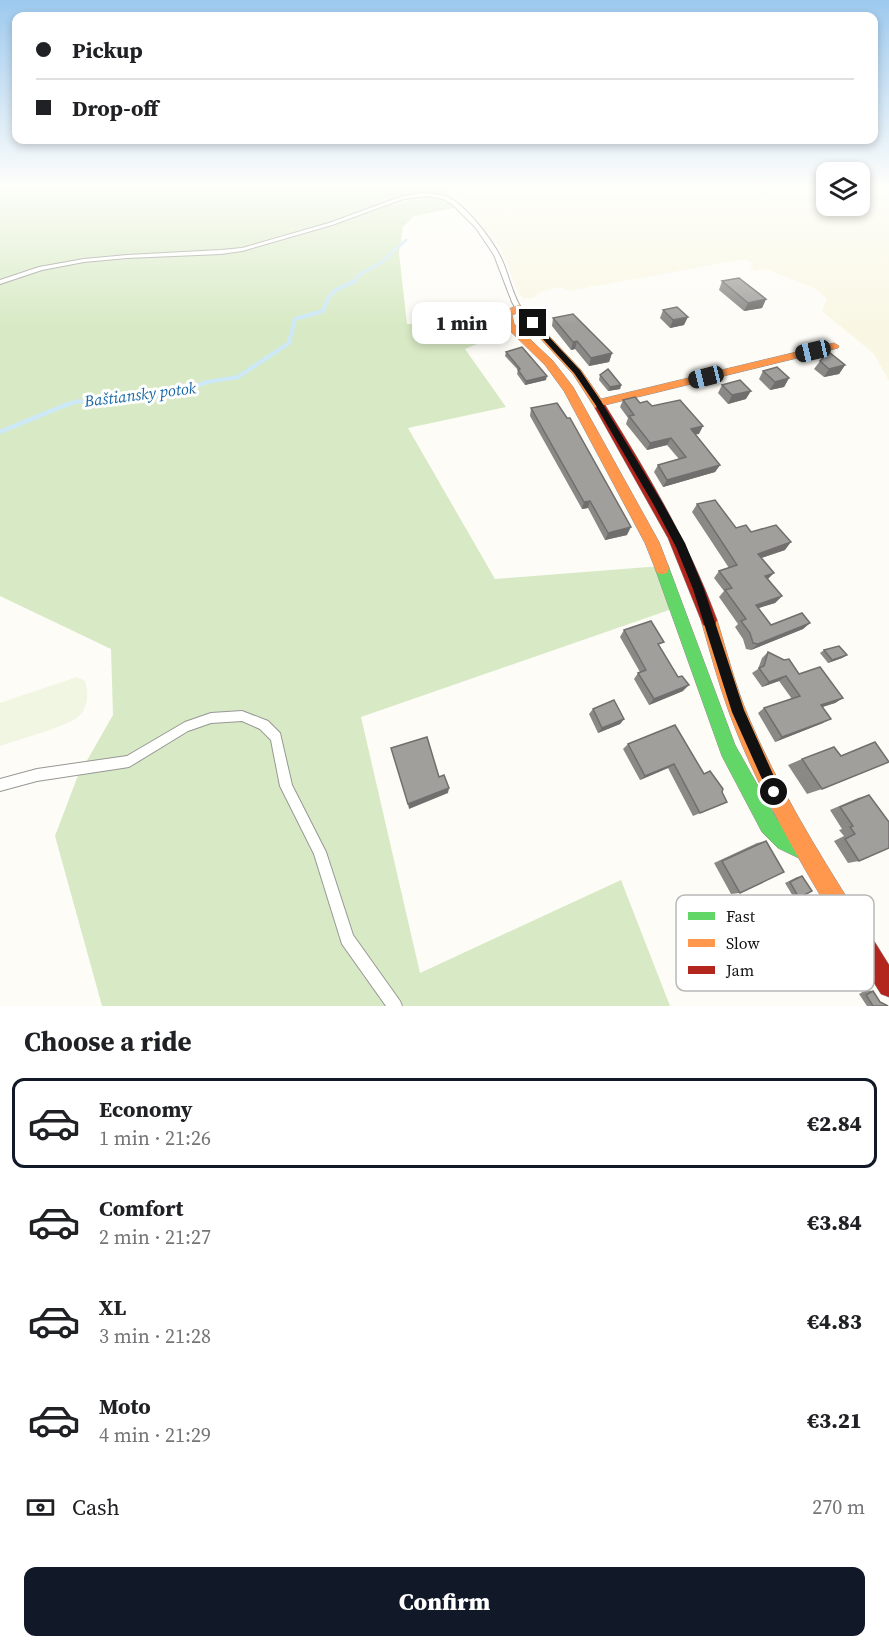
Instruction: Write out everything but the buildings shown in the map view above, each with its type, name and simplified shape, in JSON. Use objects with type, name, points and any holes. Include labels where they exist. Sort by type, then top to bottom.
[{"type":"street","points":[[805,851],[785,841],[769,825],[750,794],[728,750],[652,542],[569,390],[549,363],[509,325],[507,314],[518,308],[577,372],[659,504],[681,546],[699,589],[738,712],[765,773],[805,851],[832,895]]},
{"type":"street","points":[[598,403],[834,346]]},
{"type":"street","points":[[874,962],[889,986]]},
{"type":"lane","points":[[0,282],[47,266],[82,260],[246,249],[304,231]]},
{"type":"lane","points":[[479,231],[500,261],[506,288],[518,308]]},
{"type":"lane","points":[[0,785],[37,775],[129,760],[185,727],[211,718],[242,716],[264,725],[276,737],[286,786],[320,852],[346,939],[395,1006]]},
{"type":"shaded area","points":[[486,231],[889,231],[889,381],[874,354],[822,311],[827,299],[816,289],[766,269],[755,271],[750,267],[753,264],[745,259],[568,291],[561,287],[540,292],[533,298],[523,298],[518,293],[503,253]]},
{"type":"green space","points":[[0,231],[402,231],[399,253],[407,324],[459,324],[507,319],[513,329],[465,349],[506,407],[408,428],[495,579],[661,566],[675,608],[361,717],[420,973],[621,880],[670,1006],[102,1006],[55,836],[77,778],[113,715],[111,649],[0,596]]},
{"type":"green space","points":[[77,677],[85,681],[87,690],[86,704],[79,716],[54,728],[0,746],[0,703]]},
{"type":"waterway","name":"Baštiansky potok","points":[[353,282],[359,275],[382,262],[406,240]]},
{"type":"waterway","name":"Baštiansky potok","points":[[64,406],[78,401],[92,403],[116,397],[155,396],[180,392],[207,382],[238,377],[289,343],[295,319],[323,311],[331,294],[353,282]]},
{"type":"waterway","name":"Baštiansky potok","points":[[0,432],[68,404]]},
{"type":"traffic: fast","points":[[662,568],[728,750],[769,825],[785,841],[805,851]]},
{"type":"traffic: slow","points":[[601,408],[577,372],[518,308],[507,314],[509,325],[549,363],[569,390],[652,542],[662,568]]},
{"type":"traffic: slow","points":[[598,403],[834,346]]},
{"type":"traffic: slow","points":[[709,620],[738,713],[761,767],[833,895]]},
{"type":"traffic: jam","points":[[601,408],[675,537],[709,620]]},
{"type":"traffic: jam","points":[[874,962],[889,986]]},
{"type":"route","points":[[533,323],[577,372],[598,403],[659,504],[681,546],[699,589],[738,712],[774,792]]}]
